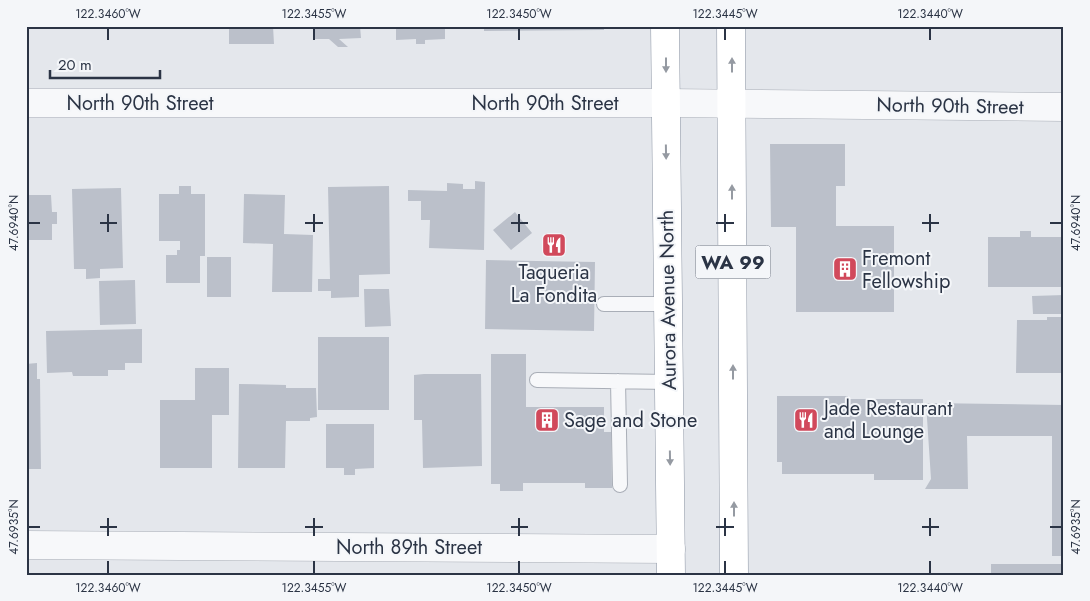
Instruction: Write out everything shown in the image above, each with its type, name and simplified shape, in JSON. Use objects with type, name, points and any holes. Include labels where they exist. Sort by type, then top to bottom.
[{"type":"highway","name":"Aurora Avenue North","points":[[665,26],[671,562]]},
{"type":"highway","name":"WA 99","points":[[731,26],[734,575]]},
{"type":"street","name":"North 90th Street","points":[[26,103],[732,104],[1064,107]]},
{"type":"street","name":"North 89th Street","points":[[26,544],[671,562]]},
{"type":"lane","points":[[604,304],[668,304]]},
{"type":"lane","points":[[537,380],[669,382]]},
{"type":"lane","points":[[618,381],[620,485]]},
{"type":"building","points":[[229,26],[273,26],[274,44],[229,44]]},
{"type":"building","points":[[314,26],[360,26],[361,38],[339,39],[348,47],[338,47],[329,39],[315,39]]},
{"type":"building","points":[[396,26],[445,26],[445,39],[425,40],[425,44],[416,44],[416,39],[396,40]]},
{"type":"building","points":[[484,26],[604,26],[604,30],[484,31]]},
{"type":"building","points":[[770,144],[845,144],[845,186],[836,186],[836,226],[894,226],[894,312],[796,312],[796,227],[771,227]]},
{"type":"building","points":[[475,181],[485,182],[484,250],[429,248],[430,220],[421,220],[421,201],[408,201],[408,190],[447,191],[447,183],[463,184],[463,189],[475,189]]},
{"type":"building","points":[[179,186],[191,186],[191,194],[205,194],[205,256],[200,256],[200,283],[166,283],[166,255],[177,255],[177,250],[180,250],[180,241],[159,241],[159,194],[179,194]]},
{"type":"building","points":[[389,186],[390,274],[359,275],[359,297],[331,298],[331,291],[318,291],[318,279],[330,279],[328,187]]},
{"type":"building","points":[[121,188],[123,268],[100,269],[100,278],[86,279],[86,269],[74,269],[72,189]]},
{"type":"building","points":[[244,194],[285,195],[284,234],[313,235],[312,292],[272,292],[273,244],[243,243]]},
{"type":"building","points":[[26,195],[51,195],[52,212],[57,212],[57,224],[52,224],[52,240],[26,240]]},
{"type":"building","points":[[515,212],[532,233],[511,250],[493,230]]},
{"type":"building","points":[[1020,231],[1031,231],[1031,237],[1064,237],[1064,287],[988,287],[988,237],[1020,237]]},
{"type":"building","points":[[207,257],[231,257],[231,297],[207,297]]},
{"type":"building","points":[[486,260],[595,262],[594,331],[485,329]]},
{"type":"building","points":[[135,280],[136,324],[100,325],[99,281]]},
{"type":"building","points":[[364,289],[389,289],[391,326],[365,327]]},
{"type":"building","points":[[1064,295],[1064,314],[1033,314],[1032,296]]},
{"type":"building","points":[[1047,317],[1064,317],[1064,373],[1016,373],[1017,320],[1047,320]]},
{"type":"building","points":[[142,329],[142,363],[125,363],[125,370],[108,370],[108,376],[73,376],[72,372],[47,373],[46,331]]},
{"type":"building","points":[[318,337],[389,337],[389,410],[318,410]]},
{"type":"building","name":"Sage and Stone","points":[[491,354],[526,354],[526,407],[604,407],[604,432],[611,432],[612,488],[585,488],[585,483],[523,483],[523,491],[500,491],[500,484],[491,484]]},
{"type":"building","points":[[37,363],[37,379],[40,379],[41,469],[26,469],[26,364]]},
{"type":"building","points":[[195,368],[229,368],[229,415],[212,415],[212,468],[160,468],[160,400],[195,400]]},
{"type":"building","points":[[481,374],[482,466],[423,468],[422,420],[414,420],[414,375]]},
{"type":"building","points":[[239,384],[286,385],[286,388],[316,388],[317,417],[310,418],[310,421],[286,421],[285,468],[238,468]]},
{"type":"building","points":[[777,396],[848,396],[848,399],[923,399],[923,480],[874,480],[874,474],[782,474],[782,462],[777,462]]},
{"type":"building","points":[[926,403],[1064,405],[1064,575],[991,575],[991,564],[1062,564],[1061,556],[1052,556],[1052,436],[967,436],[968,489],[925,489],[931,479]]},
{"type":"building","points":[[326,424],[374,424],[374,468],[355,469],[355,475],[344,475],[344,468],[326,468]]},
{"type":"place","name":"Taqueria La Fondita","points":[[554,245]]},
{"type":"place","name":"Fremont Fellowship","points":[[845,269]]},
{"type":"place","name":"Sage and Stone","points":[[547,420]]},
{"type":"place","name":"Jade Restaurant and Lounge","points":[[806,420]]}]
